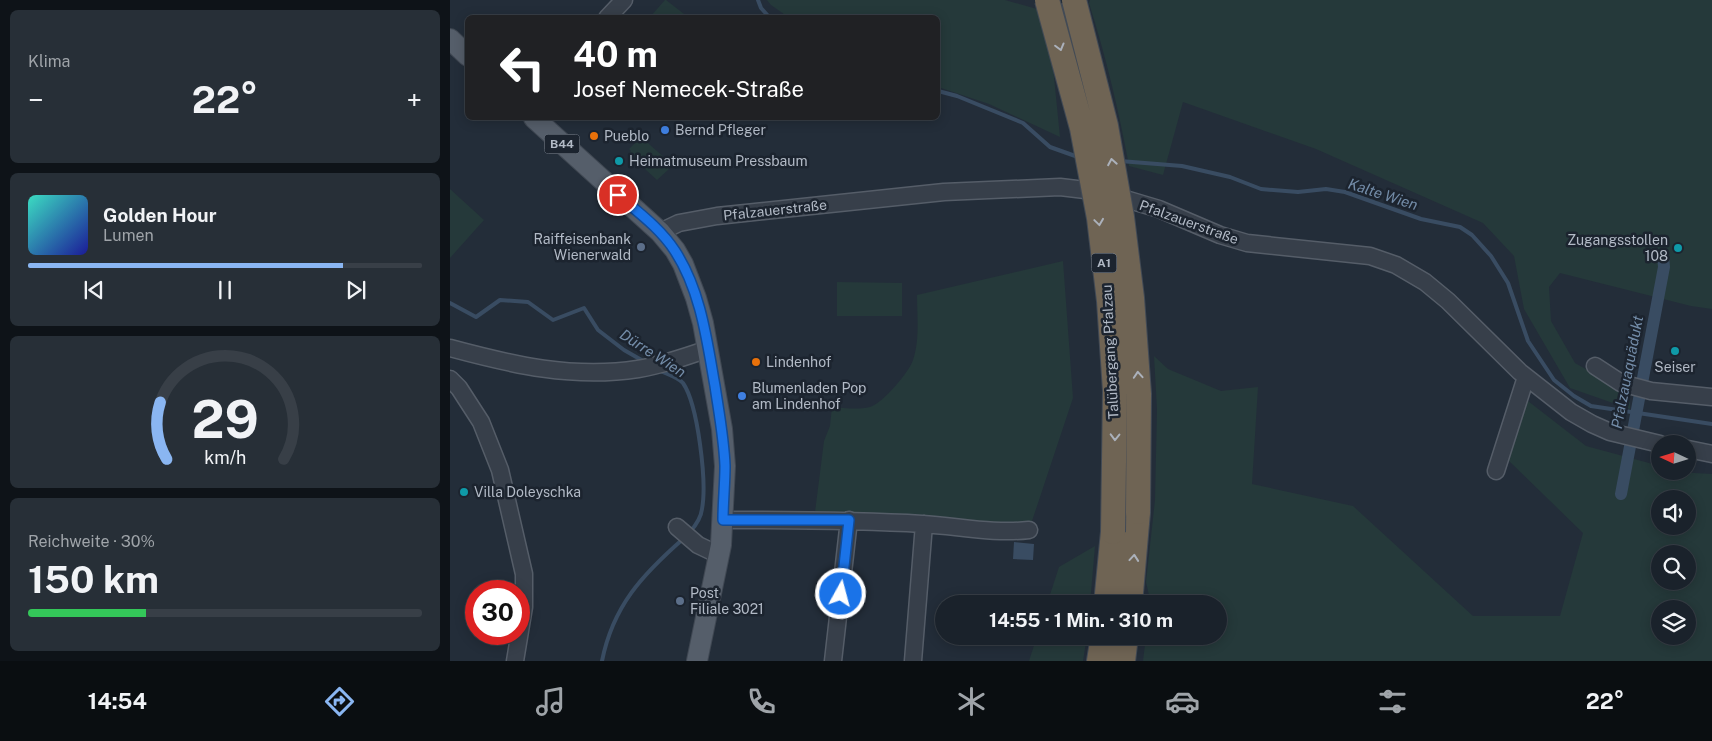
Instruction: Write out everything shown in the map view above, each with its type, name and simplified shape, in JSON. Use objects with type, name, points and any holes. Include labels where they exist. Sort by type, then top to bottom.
[{"type":"highway","name":"Talübergang Pfalzau","points":[[1047,0],[1082,128],[1099,218],[1109,301],[1115,391],[1113,532],[1107,595]]},
{"type":"highway","name":"Talübergang Pfalzau","points":[[1074,0],[1106,126],[1122,217],[1132,298],[1139,394],[1138,512],[1131,595]]},
{"type":"highway","points":[[1099,661],[1102,645]]},
{"type":"highway","points":[[1123,661],[1125,645]]},
{"type":"main road","points":[[450,39],[465,53]]},
{"type":"main road","name":"B44","points":[[536,120],[660,232],[675,250],[683,264],[701,314],[722,429],[725,466],[723,520],[719,555],[698,661]]},
{"type":"street","points":[[610,15],[624,0]]},
{"type":"street","name":"Pfalzauerstraße","points":[[660,232],[679,223],[717,216],[944,192],[1060,187],[1102,192],[1158,209],[1220,235],[1247,243],[1370,256],[1396,265],[1425,282],[1448,301],[1526,377],[1571,412],[1610,432],[1651,442]]},
{"type":"street","points":[[450,348],[496,361],[540,369],[579,372],[638,369],[666,363],[708,349]]},
{"type":"street","points":[[1596,366],[1621,383],[1651,391],[1712,397]]},
{"type":"street","points":[[1496,471],[1526,377]]},
{"type":"street","points":[[450,379],[459,388],[481,422],[500,470],[524,574],[524,606],[515,661]]},
{"type":"street","points":[[1696,451],[1712,454]]},
{"type":"street","points":[[723,520],[849,520],[924,524],[1008,533],[1029,530]]},
{"type":"street","points":[[832,661],[849,520]]},
{"type":"street","points":[[913,661],[924,524]]},
{"type":"street","points":[[677,527],[698,545],[719,555]]},
{"type":"green space","points":[[666,0],[685,15],[652,15]]},
{"type":"green space","points":[[767,0],[1005,0],[1037,9],[1053,67],[1060,137],[989,104],[940,88],[940,15],[785,15]]},
{"type":"green space","points":[[1090,0],[1712,0],[1712,309],[1691,306],[1560,273],[1549,287],[1551,321],[1575,363],[1630,394],[1630,409],[1570,388],[1524,309],[1514,256],[1483,223],[1316,149],[1183,102],[1163,175],[1129,166],[1116,104],[1089,3]]},
{"type":"green space","points":[[641,137],[666,159],[669,169],[657,180],[645,169],[645,165],[637,163],[629,153],[631,151],[629,149]]},
{"type":"green space","points":[[450,189],[484,220],[450,258]]},
{"type":"green space","points":[[1063,261],[1073,398],[1029,530],[814,520],[824,441],[830,426],[832,407],[856,409],[875,405],[901,379],[911,365],[917,344],[917,295]]},
{"type":"green space","points":[[837,282],[902,283],[902,316],[837,316]]},
{"type":"green space","points":[[1154,356],[1168,369],[1221,391],[1258,387],[1252,484],[1353,506],[1473,616],[1560,616],[1583,533],[1508,460],[1528,401],[1586,446],[1651,464],[1651,480],[1696,480],[1696,473],[1712,474],[1712,661],[1143,661],[1145,645],[1227,645],[1227,595],[1149,595],[1146,582],[1155,500],[1157,409]]},
{"type":"green space","points":[[1095,546],[1091,595],[1050,595],[1059,567]]},
{"type":"green space","points":[[1034,645],[1086,645],[1083,661],[1029,661]]},
{"type":"water","points":[[1014,542],[1034,544],[1033,560],[1013,559]]},
{"type":"waterway","name":"Kalte Wien","points":[[758,0],[761,8],[767,15]]},
{"type":"waterway","name":"Kalte Wien","points":[[940,92],[957,96],[1023,123],[1050,147],[1078,157]]},
{"type":"waterway","name":"Kalte Wien","points":[[1120,161],[1182,166],[1230,177],[1261,189],[1298,192],[1326,189],[1345,192],[1421,219],[1460,227],[1472,235],[1491,256],[1508,283],[1528,341],[1554,380],[1574,396],[1591,406],[1712,424]]},
{"type":"waterway","name":"Pfalzauaquädukt","points":[[1621,494],[1664,267],[1663,256]]},
{"type":"waterway","name":"Dürre Wien","points":[[450,303],[476,317],[500,300],[528,302],[553,320],[584,308],[598,330],[624,350],[645,362]]},
{"type":"waterway","name":"Dürre Wien","points":[[659,370],[683,383],[693,408],[697,425],[702,463],[703,497],[701,515],[690,532]]},
{"type":"waterway","name":"Dürre Wien","points":[[602,661],[614,624],[631,593],[642,579],[683,539]]},
{"type":"place","name":"Bernd Pfleger","points":[[665,130]]},
{"type":"place","name":"Pueblo","points":[[594,136]]},
{"type":"place","name":"Heimatmuseum Pressbaum","points":[[619,161]]},
{"type":"place","name":"Raiffeisenbank Wienerwald","points":[[641,247]]},
{"type":"place","name":"Zugangsstollen 108","points":[[1678,248]]},
{"type":"place","name":"Seiser","points":[[1675,351]]},
{"type":"place","name":"Lindenhof","points":[[756,362]]},
{"type":"place","name":"Blumenladen Pop am Lindenhof","points":[[742,396]]},
{"type":"place","name":"Villa Doleyschka","points":[[464,492]]},
{"type":"place","name":"Post Filiale 3021","points":[[680,601]]},
{"type":"route","points":[[618,195],[660,232],[675,250],[683,264],[696,298],[703,323],[722,429],[725,466],[723,520],[849,520],[841,594]]}]
